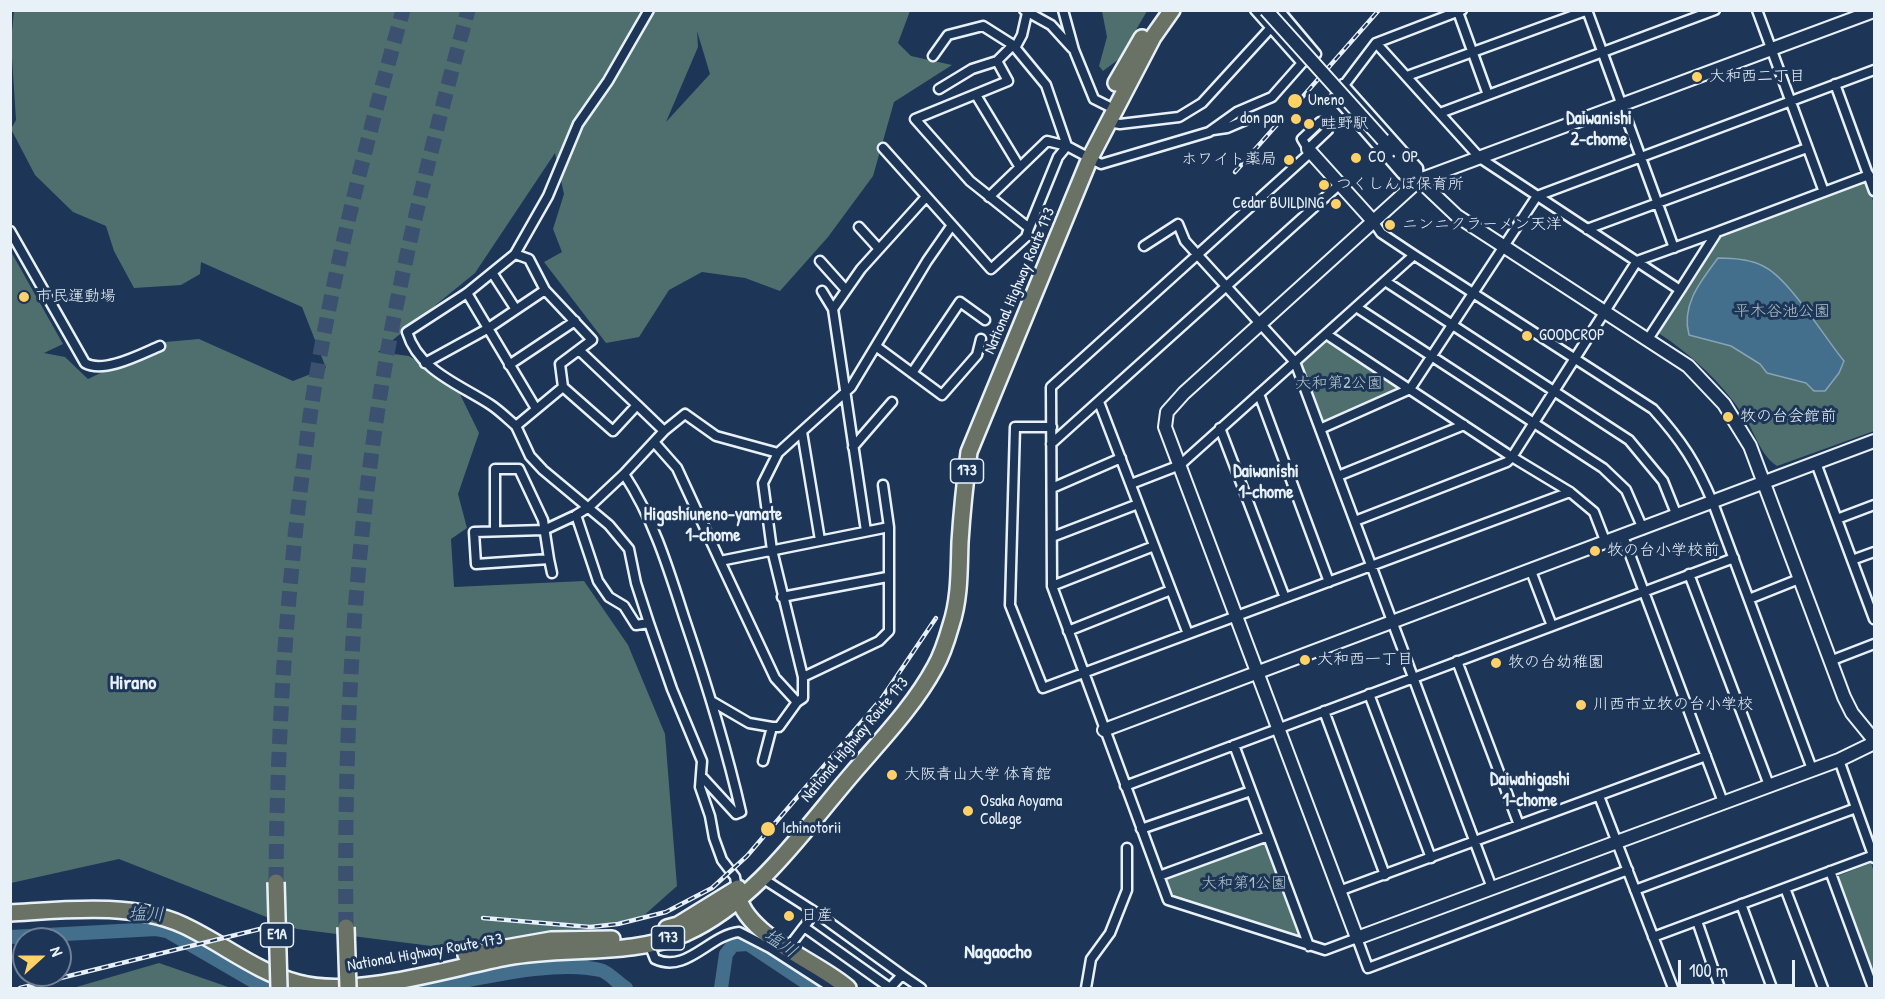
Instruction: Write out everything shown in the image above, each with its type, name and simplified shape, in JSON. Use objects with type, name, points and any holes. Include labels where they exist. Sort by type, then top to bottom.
[{"type":"highway","name":"National Highway Route 173","points":[[1109,112],[1131,56],[1159,10]]},
{"type":"highway","name":"National Highway Route 173","points":[[10,913],[116,910],[154,915],[182,925],[252,965],[298,984],[336,987],[380,983],[522,954],[649,944],[684,933],[723,912],[924,670],[940,635],[948,602],[954,481],[963,440],[1086,156],[1152,37],[1172,10]]},
{"type":"highway","name":"National Highway Route 173","points":[[10,906],[95,902],[148,905],[185,916],[257,959],[289,971],[325,979],[405,969],[500,947],[550,940],[607,940],[643,936],[678,925],[738,894],[762,878],[886,734],[919,693],[937,664],[952,622],[957,593],[962,502],[969,452],[1086,156]]},
{"type":"highway","name":"E1A","points":[[276,882],[279,988]]},
{"type":"highway","points":[[738,894],[754,924],[848,988]]},
{"type":"highway","points":[[346,927],[348,988]]},
{"type":"street","points":[[649,10],[608,81],[578,124],[548,196],[515,254],[467,293],[407,332],[411,345],[425,363],[494,406],[516,426],[530,456],[543,471],[589,507],[629,549],[636,583],[649,623],[672,689],[702,761],[703,778],[700,787],[710,816],[714,838],[723,860],[735,877],[738,894]]},
{"type":"street","points":[[1063,10],[1074,50],[1094,99],[1120,124],[1179,117],[1202,103],[1283,12],[1316,54],[1302,63],[1272,97],[1237,112],[1212,130]]},
{"type":"street","points":[[1255,10],[1302,63]]},
{"type":"street","points":[[1266,10],[1419,180],[1457,216],[1688,366],[1724,404],[1750,446],[1830,661],[1852,713],[1875,742],[1839,760],[1325,950],[1168,900],[1082,674],[1052,586],[1051,387],[1197,253],[1307,146],[1341,183],[1381,233],[1653,409],[1681,440],[1698,468],[1713,503],[1812,769]]},
{"type":"street","points":[[1440,113],[1715,10]]},
{"type":"street","points":[[1757,10],[1824,192]]},
{"type":"street","points":[[939,89],[972,69],[997,62],[1022,35],[1025,11],[1051,25],[1074,50]]},
{"type":"street","points":[[1419,180],[1407,178],[1402,174],[1336,100],[1343,84],[1376,44],[1460,11],[1488,95]]},
{"type":"street","points":[[1407,76],[1587,11],[1674,248]]},
{"type":"street","points":[[1628,870],[1368,968],[1166,427],[1167,412],[1184,393],[1260,322],[1419,180],[1875,11]]},
{"type":"street","points":[[933,56],[948,35],[983,26],[1014,46],[1046,85],[1067,146]]},
{"type":"street","points":[[1376,44],[1480,158],[1680,290]]},
{"type":"street","points":[[997,62],[1008,81],[915,119],[970,181],[1029,228]]},
{"type":"street","points":[[1320,429],[1410,389],[1537,196],[1875,70]]},
{"type":"street","points":[[1343,84],[1418,168],[1419,180]]},
{"type":"street","points":[[1835,84],[1875,191]]},
{"type":"street","points":[[976,95],[1019,166]]},
{"type":"street","points":[[989,197],[1047,141],[1067,146],[1101,164],[1212,130],[1227,128],[1248,119]]},
{"type":"street","points":[[884,148],[991,269],[1026,237],[1058,157],[1067,146]]},
{"type":"street","points":[[1587,229],[1807,148]]},
{"type":"street","points":[[1355,521],[1507,462],[1637,261],[1869,175]]},
{"type":"street","points":[[1052,444],[1341,183]]},
{"type":"street","points":[[833,309],[879,249],[926,197]]},
{"type":"street","points":[[1144,246],[1178,224],[1185,241],[1295,362],[1492,888]]},
{"type":"street","points":[[713,702],[749,723],[780,727],[796,702],[802,698],[803,677],[772,550],[763,483],[778,453],[845,394],[877,347],[927,261],[952,225]]},
{"type":"street","points":[[859,227],[879,249]]},
{"type":"street","points":[[10,231],[85,363],[91,366],[123,362],[160,346]]},
{"type":"street","points":[[1648,339],[1717,232]]},
{"type":"street","points":[[515,254],[529,259],[544,290],[592,340],[560,364],[563,387],[613,431],[637,405]]},
{"type":"street","points":[[1131,484],[1180,465],[1414,255]]},
{"type":"street","points":[[820,261],[846,290]]},
{"type":"street","points":[[493,274],[515,309]]},
{"type":"street","points":[[1385,282],[1629,440],[1663,481],[1677,516]]},
{"type":"street","points":[[425,363],[487,329],[544,290]]},
{"type":"street","points":[[822,291],[833,309],[866,531]]},
{"type":"street","points":[[467,293],[535,407]]},
{"type":"street","points":[[912,373],[960,302],[985,320]]},
{"type":"street","points":[[1356,307],[1603,468],[1626,490],[1643,529]]},
{"type":"street","points":[[509,365],[575,321]]},
{"type":"street","points":[[1326,334],[1512,457],[1570,492],[1594,512],[1606,543]]},
{"type":"street","points":[[877,347],[942,395],[976,355],[981,339]]},
{"type":"street","points":[[579,350],[664,431]]},
{"type":"street","points":[[516,426],[535,407],[563,387]]},
{"type":"street","points":[[1259,394],[1329,582]]},
{"type":"street","points":[[853,447],[892,402]]},
{"type":"street","points":[[1099,402],[1188,634]]},
{"type":"street","points":[[549,559],[476,564],[474,532],[544,530],[576,515],[589,507],[664,431],[685,414],[716,436],[778,453]]},
{"type":"street","points":[[1338,476],[1464,425]]},
{"type":"street","points":[[1052,427],[1015,427],[1011,605],[1043,688],[1570,492]]},
{"type":"street","points":[[1220,428],[1285,598]]},
{"type":"street","points":[[802,432],[820,540]]},
{"type":"street","points":[[1104,730],[1875,441]]},
{"type":"street","points":[[654,442],[677,468],[775,678],[796,702]]},
{"type":"street","points":[[1052,488],[1121,458]]},
{"type":"street","points":[[1816,463],[1852,560],[1871,600],[1875,619]]},
{"type":"street","points":[[495,531],[495,469],[519,469],[543,520],[552,573]]},
{"type":"street","points":[[624,474],[652,523],[713,702],[741,812],[736,814],[703,778]]},
{"type":"street","points":[[803,677],[879,641],[889,631],[887,577],[890,527],[883,485]]},
{"type":"street","points":[[1052,537],[1138,504]]},
{"type":"street","points":[[1837,519],[1875,505]]},
{"type":"street","points":[[576,515],[598,581],[609,597],[624,606],[636,625],[649,623]]},
{"type":"street","points":[[720,561],[890,527]]},
{"type":"street","points":[[1623,536],[1723,802]]},
{"type":"street","points":[[1052,586],[1154,546]]},
{"type":"street","points":[[1852,560],[1875,552]]},
{"type":"street","points":[[1125,786],[1734,558]]},
{"type":"street","points":[[1531,571],[1552,626]]},
{"type":"street","points":[[1689,574],[1769,785]]},
{"type":"street","points":[[782,597],[887,577]]},
{"type":"street","points":[[1749,598],[1799,579]]},
{"type":"street","points":[[1068,631],[1171,590]]},
{"type":"street","points":[[1830,661],[1875,644]]},
{"type":"street","points":[[1457,661],[1519,825]]},
{"type":"street","points":[[1370,694],[1431,858]]},
{"type":"street","points":[[1324,711],[1384,874]]},
{"type":"street","points":[[763,761],[772,727]]},
{"type":"street","points":[[1234,745],[1309,946]]},
{"type":"street","points":[[1339,891],[1706,756]]},
{"type":"street","points":[[1653,937],[1874,856],[1839,760]]},
{"type":"street","points":[[1142,829],[1251,791]]},
{"type":"street","points":[[1599,796],[1673,988]]},
{"type":"street","points":[[1635,890],[1856,808]]},
{"type":"street","points":[[1159,876],[1268,836]]},
{"type":"street","points":[[1086,988],[1091,958],[1110,933],[1127,890],[1127,848]]},
{"type":"street","points":[[1830,871],[1873,988]]},
{"type":"street","points":[[762,878],[815,912],[921,988]]},
{"type":"street","points":[[1785,888],[1823,988]]},
{"type":"street","points":[[1741,904],[1772,988]]},
{"type":"street","points":[[788,948],[815,912]]},
{"type":"street","points":[[1697,921],[1720,988]]},
{"type":"street","points":[[804,927],[890,988],[902,975]]},
{"type":"street","points":[[649,944],[656,959],[672,962],[686,960],[716,939],[739,932],[770,948],[832,988]]},
{"type":"green space","points":[[14,11],[910,11],[898,43],[911,56],[952,65],[894,102],[873,176],[828,237],[780,291],[745,278],[702,272],[669,290],[639,337],[606,343],[544,262],[562,252],[553,229],[564,194],[555,153],[475,273],[378,352],[409,356],[456,386],[479,433],[458,494],[467,528],[451,539],[454,587],[584,581],[628,645],[665,734],[677,886],[641,918],[455,949],[297,929],[119,859],[11,883],[10,250],[63,344],[44,353],[65,357],[88,379],[165,342],[199,339],[293,381],[326,368],[302,307],[201,262],[200,274],[181,285],[134,288],[114,251],[106,226],[73,212],[35,175],[11,129],[16,120],[11,42]],"holes":[[[697,31],[710,74],[666,122],[698,47]]]},
{"type":"green space","points":[[1102,11],[1147,11],[1119,59],[1103,71],[1099,66],[1107,37]]},
{"type":"green space","name":"平木谷池公園","points":[[1865,180],[1874,203],[1874,431],[1777,466],[1766,456],[1744,416],[1715,380],[1694,359],[1657,332],[1719,236]]},
{"type":"green space","name":"大和第2公園","points":[[1326,342],[1401,389],[1401,394],[1325,422],[1321,420],[1300,365]]},
{"type":"green space","name":"大和第1公園","points":[[1263,839],[1300,936],[1296,939],[1169,897],[1162,877]]},
{"type":"green space","points":[[1871,863],[1874,872],[1874,987],[1835,877]]},
{"type":"green space","points":[[159,963],[231,988],[73,988]]},
{"type":"water","points":[[1718,258],[1747,260],[1763,266],[1795,295],[1844,361],[1839,373],[1825,391],[1814,391],[1806,383],[1767,373],[1760,364],[1731,346],[1689,335],[1687,324],[1690,304],[1699,285]]},
{"type":"waterway","name":"塩川","points":[[10,937],[156,929],[167,931],[265,988]]},
{"type":"waterway","name":"塩川","points":[[721,988],[726,954],[733,945],[748,944],[814,988]]},
{"type":"waterway","name":"塩川","points":[[427,988],[514,972],[560,967],[600,970],[626,988]]},
{"type":"tunnel","points":[[276,882],[279,758],[286,635],[305,451],[322,342],[353,199],[403,10]]},
{"type":"tunnel","points":[[346,927],[346,802],[351,678],[360,553],[375,429],[403,271],[468,10]]},
{"type":"railway","points":[[1298,102],[1379,10]]},
{"type":"railway","points":[[1235,172],[1281,120]]},
{"type":"railway","points":[[483,918],[590,927],[618,924],[666,912],[712,888],[747,856],[882,698],[936,618]]},
{"type":"railway","points":[[20,988],[264,928]]},
{"type":"place","name":"大和西二丁目","points":[[1697,77]]},
{"type":"place","name":"Uneno","points":[[1295,101]]},
{"type":"place","name":"don pan","points":[[1296,119]]},
{"type":"place","name":"畦野駅","points":[[1309,124]]},
{"type":"place","name":"CO・OP","points":[[1356,158]]},
{"type":"place","name":"ホワイト薬局","points":[[1289,160]]},
{"type":"place","name":"つくしんぼ保育所","points":[[1324,185]]},
{"type":"place","name":"Cedar BUILDING","points":[[1336,204]]},
{"type":"place","name":"ニンニクラーメン天洋","points":[[1390,225]]},
{"type":"place","name":"市民運動場","points":[[24,297]]},
{"type":"place","name":"GOODCROP","points":[[1527,336]]},
{"type":"place","name":"牧の台会館前","points":[[1728,417]]},
{"type":"place","name":"牧の台小学校前","points":[[1595,551]]},
{"type":"place","name":"大和西一丁目","points":[[1305,660]]},
{"type":"place","name":"牧の台幼稚園","points":[[1496,663]]},
{"type":"place","name":"川西市立牧の台小学校","points":[[1581,705]]},
{"type":"place","name":"大阪青山大学 体育館","points":[[892,775]]},
{"type":"place","name":"Osaka Aoyama College","points":[[968,811]]},
{"type":"place","name":"Ichinotorii","points":[[768,829]]},
{"type":"place","name":"日産","points":[[789,916]]},
{"type":"district","name":"Daiwanishi 2-chome","points":[[1599,129]]},
{"type":"district","name":"Daiwanishi 1-chome","points":[[1266,482]]},
{"type":"district","name":"Higashiuneno-yamate 1-chome","points":[[713,525]]},
{"type":"district","name":"Hirano","points":[[133,684]]},
{"type":"district","name":"Daiwahigashi 1-chome","points":[[1530,790]]},
{"type":"district","name":"Nagaocho","points":[[998,953]]}]
